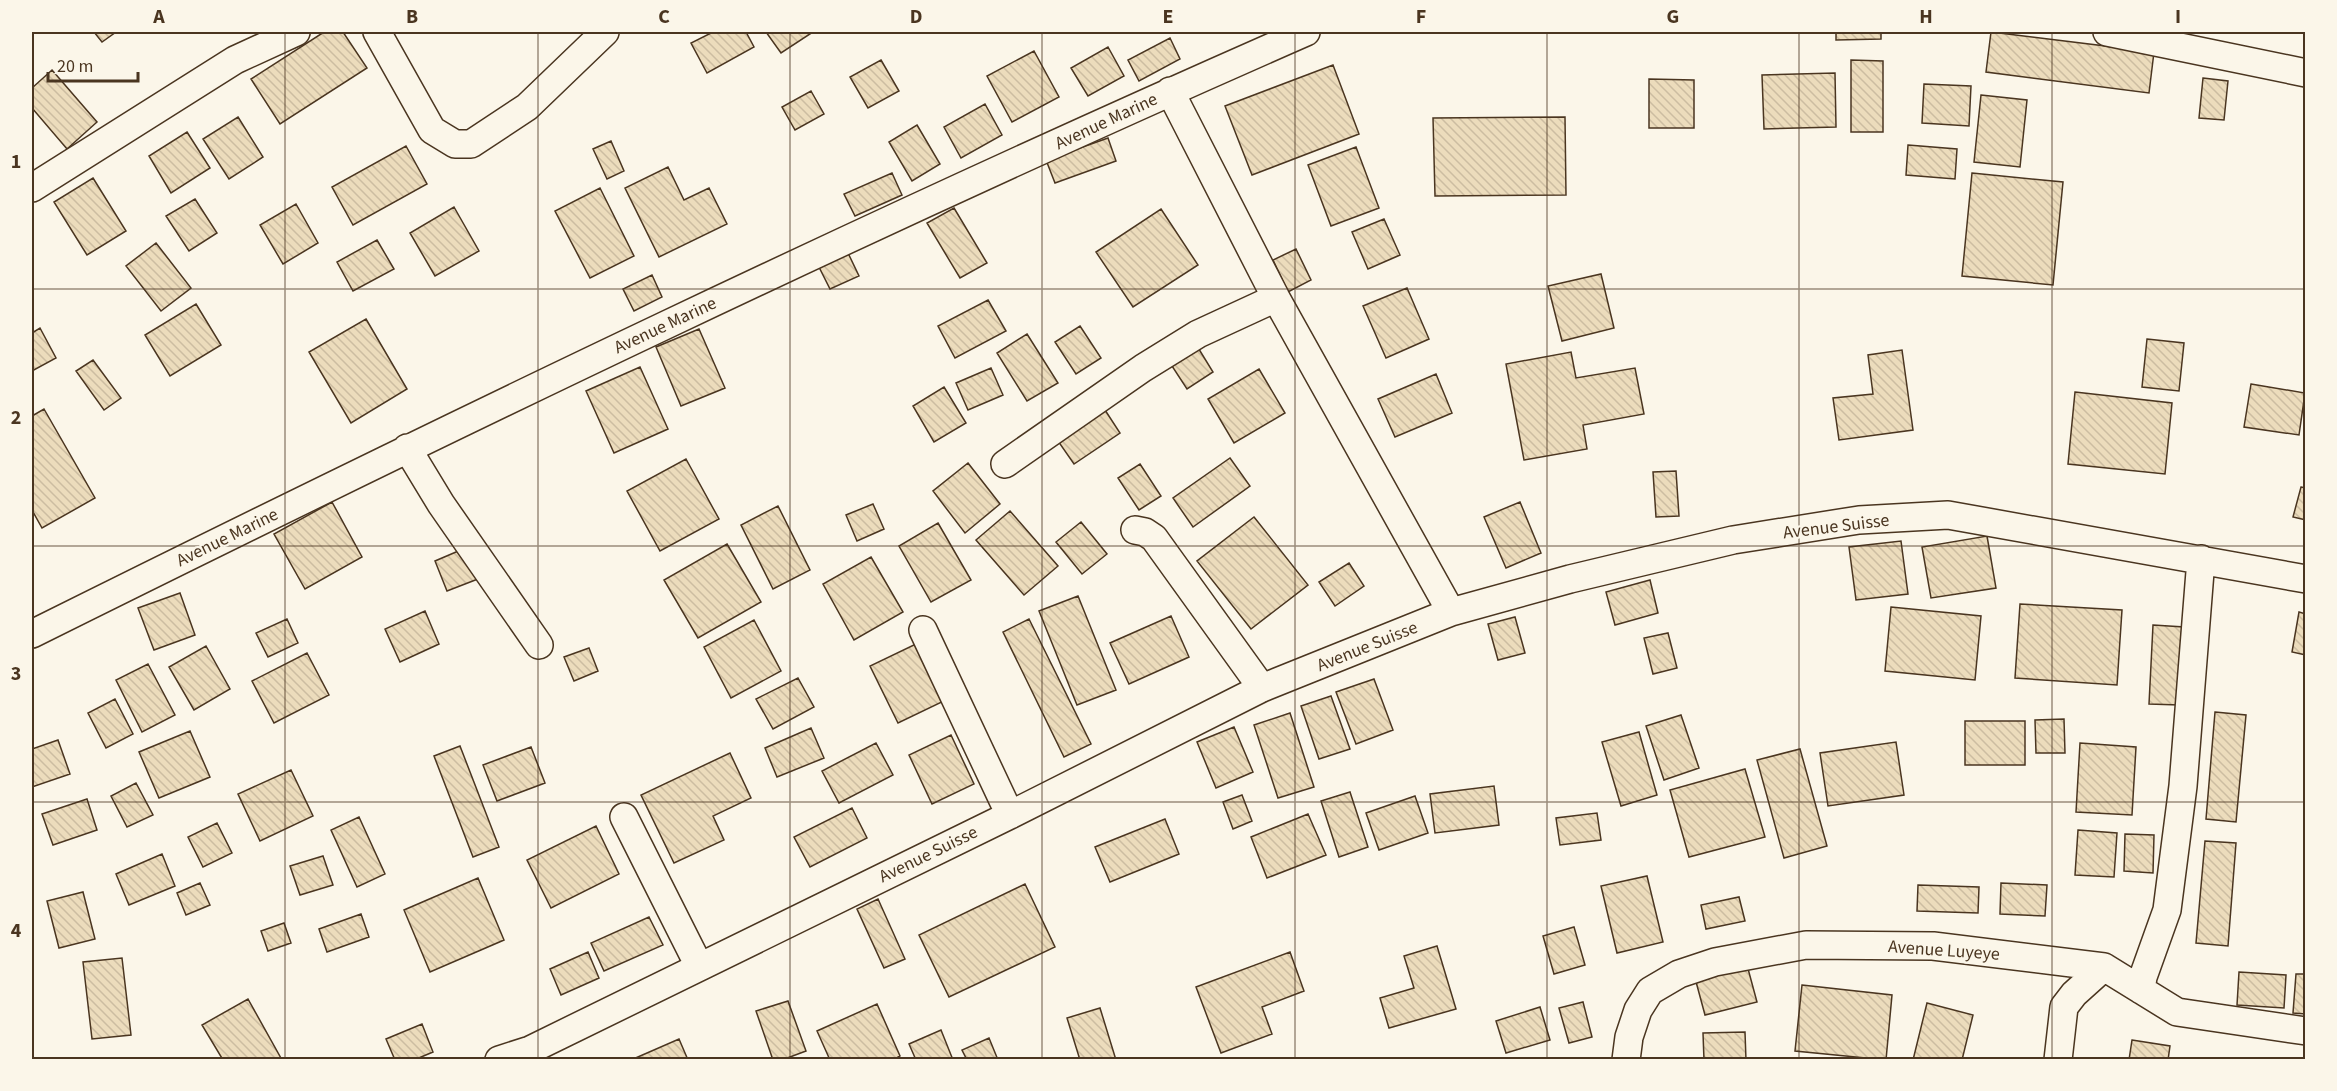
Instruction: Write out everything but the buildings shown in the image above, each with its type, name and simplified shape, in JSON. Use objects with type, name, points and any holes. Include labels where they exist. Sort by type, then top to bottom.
[{"type":"street","points":[[32,188],[235,60],[296,32]]},
{"type":"street","points":[[376,32],[432,130],[454,144],[471,144],[526,107],[605,32]]},
{"type":"street","name":"Avenue Marine","points":[[32,634],[407,448],[713,302],[1170,91],[1306,32]]},
{"type":"street","points":[[2107,32],[2306,72]]},
{"type":"street","points":[[1170,91],[1276,298],[1451,612]]},
{"type":"street","points":[[1005,464],[1180,345],[1232,317],[1276,298]]},
{"type":"street","points":[[407,448],[441,504],[539,645]]},
{"type":"street","name":"Avenue Suisse","points":[[499,1059],[532,1055],[699,966],[1010,815],[1262,688],[1451,612],[1570,579],[1733,540],[1859,520],[1948,515],[2306,579]]},
{"type":"street","points":[[1135,530],[1145,532],[1154,538],[1262,688]]},
{"type":"street","points":[[2141,990],[2142,977],[2168,910],[2183,786],[2200,559]]},
{"type":"street","points":[[923,630],[1010,815]]},
{"type":"street","points":[[624,817],[699,966]]},
{"type":"street","name":"Avenue Luyeye","points":[[1626,1059],[1629,1037],[1638,1010],[1650,992],[1679,974],[1714,962],[1806,945],[1933,946],[2104,967],[2177,1012],[2306,1031]]},
{"type":"street","points":[[2058,1059],[2064,1007],[2074,994],[2104,967]]}]
